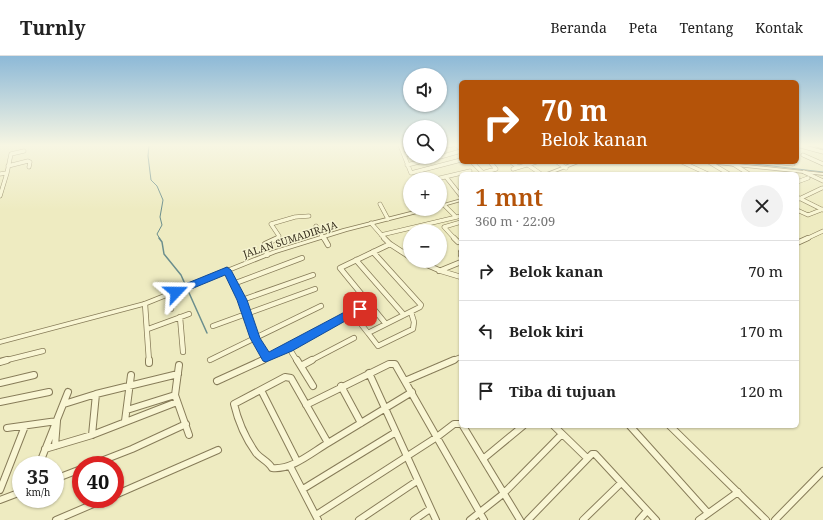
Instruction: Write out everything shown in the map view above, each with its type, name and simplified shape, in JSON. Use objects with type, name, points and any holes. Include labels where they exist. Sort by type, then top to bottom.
[{"type":"street","points":[[0,194],[8,167]]},
{"type":"street","points":[[408,167],[412,173],[436,167]]},
{"type":"street","points":[[486,172],[496,169],[494,167]]},
{"type":"street","points":[[513,169],[518,167]]},
{"type":"street","points":[[692,167],[704,172]]},
{"type":"street","points":[[716,167],[726,172]]},
{"type":"street","points":[[761,167],[823,174]]},
{"type":"street","points":[[553,172],[566,168]]},
{"type":"street","points":[[466,172],[470,171]]},
{"type":"street","points":[[804,172],[823,181]]},
{"type":"street","points":[[0,174],[7,173]]},
{"type":"street","points":[[447,177],[459,174]]},
{"type":"street","points":[[447,178],[459,193]]},
{"type":"street","points":[[799,181],[808,178]]},
{"type":"street","points":[[799,199],[822,188]]},
{"type":"street","points":[[799,199],[822,209]]},
{"type":"street","points":[[447,204],[459,201]]},
{"type":"street","points":[[380,204],[388,219]]},
{"type":"street","points":[[447,209],[456,217]]},
{"type":"street","points":[[799,211],[807,215],[822,209]]},
{"type":"street","name":"JALAN SUMADIRAJA","points":[[0,342],[144,304],[267,255],[322,237],[403,215]]},
{"type":"street","points":[[267,255],[265,244],[277,239],[279,236],[271,224],[295,217],[309,216]]},
{"type":"street","points":[[381,235],[459,216]]},
{"type":"street","points":[[371,223],[390,244],[403,252]]},
{"type":"street","points":[[458,242],[444,227],[459,223]]},
{"type":"street","points":[[316,226],[328,245]]},
{"type":"street","points":[[799,242],[823,231]]},
{"type":"street","points":[[386,324],[340,270],[341,267],[390,244]]},
{"type":"street","points":[[368,333],[411,312],[421,305],[373,252]]},
{"type":"street","points":[[233,284],[302,258]]},
{"type":"street","points":[[356,260],[404,315]]},
{"type":"street","points":[[439,270],[459,263]]},
{"type":"street","points":[[434,268],[459,276]]},
{"type":"street","points":[[227,270],[242,300],[255,338],[266,358]]},
{"type":"street","points":[[242,300],[313,275]]},
{"type":"street","points":[[213,326],[315,289]]},
{"type":"street","points":[[168,295],[171,309]]},
{"type":"street","points":[[144,304],[148,329],[150,363]]},
{"type":"street","points":[[210,360],[321,306]]},
{"type":"street","points":[[217,382],[289,348],[360,309]]},
{"type":"street","points":[[361,324],[378,346],[380,346],[413,329],[414,322],[411,312]]},
{"type":"street","points":[[148,329],[189,314]]},
{"type":"street","points":[[180,317],[183,352]]},
{"type":"street","points":[[301,366],[354,338]]},
{"type":"street","points":[[289,348],[313,386]]},
{"type":"street","points":[[0,362],[42,351]]},
{"type":"street","points":[[405,381],[459,358]]},
{"type":"street","points":[[306,405],[341,386],[388,364],[395,364],[484,520]]},
{"type":"street","points":[[179,366],[176,399],[189,435]]},
{"type":"street","points":[[369,373],[436,520]]},
{"type":"street","points":[[64,404],[129,385],[178,374]]},
{"type":"street","points":[[0,383],[34,375]]},
{"type":"street","points":[[125,421],[131,375]]},
{"type":"street","points":[[328,442],[291,378],[288,377],[235,403],[234,406],[250,441],[259,456],[270,462],[272,468],[277,469],[290,466],[412,392]]},
{"type":"street","points":[[341,386],[361,424]]},
{"type":"street","points":[[261,390],[297,461]]},
{"type":"street","points":[[0,402],[49,392]]},
{"type":"street","points":[[42,456],[68,392]]},
{"type":"street","points":[[92,435],[96,394]]},
{"type":"street","points":[[127,410],[176,399]]},
{"type":"street","points":[[45,449],[92,435],[176,399]]},
{"type":"street","points":[[7,428],[57,421]]},
{"type":"street","points":[[55,446],[57,421]]},
{"type":"street","points":[[114,456],[186,424]]},
{"type":"street","points":[[290,466],[317,518],[454,424],[459,425]]},
{"type":"street","points":[[0,490],[25,426]]},
{"type":"street","points":[[465,428],[503,494],[520,520]]},
{"type":"street","points":[[483,459],[521,428]]},
{"type":"street","points":[[556,428],[587,458]]},
{"type":"street","points":[[632,428],[708,513]]},
{"type":"street","points":[[672,428],[766,520]]},
{"type":"street","points":[[303,489],[396,432]]},
{"type":"street","points":[[470,520],[503,494],[562,434]]},
{"type":"street","points":[[124,491],[218,450]]},
{"type":"street","points":[[528,520],[592,454],[595,454],[656,520]]},
{"type":"street","points":[[775,520],[823,471]]},
{"type":"street","points":[[359,520],[417,481]]},
{"type":"street","points":[[583,520],[621,483]]},
{"type":"street","points":[[698,520],[738,492]]},
{"type":"street","points":[[0,500],[12,495]]},
{"type":"street","points":[[56,520],[84,508]]},
{"type":"street","points":[[414,520],[430,509]]},
{"type":"street","points":[[639,520],[647,511]]},
{"type":"waterway","points":[[149,167],[151,180],[157,186],[163,200],[160,217],[162,225],[157,234],[160,239]]},
{"type":"waterway","points":[[778,167],[823,172]]},
{"type":"waterway","points":[[159,238],[162,242],[164,254],[181,275],[207,333]]},
{"type":"route","points":[[176,292],[227,270],[242,300],[255,338],[266,358],[289,348],[360,309]]}]
